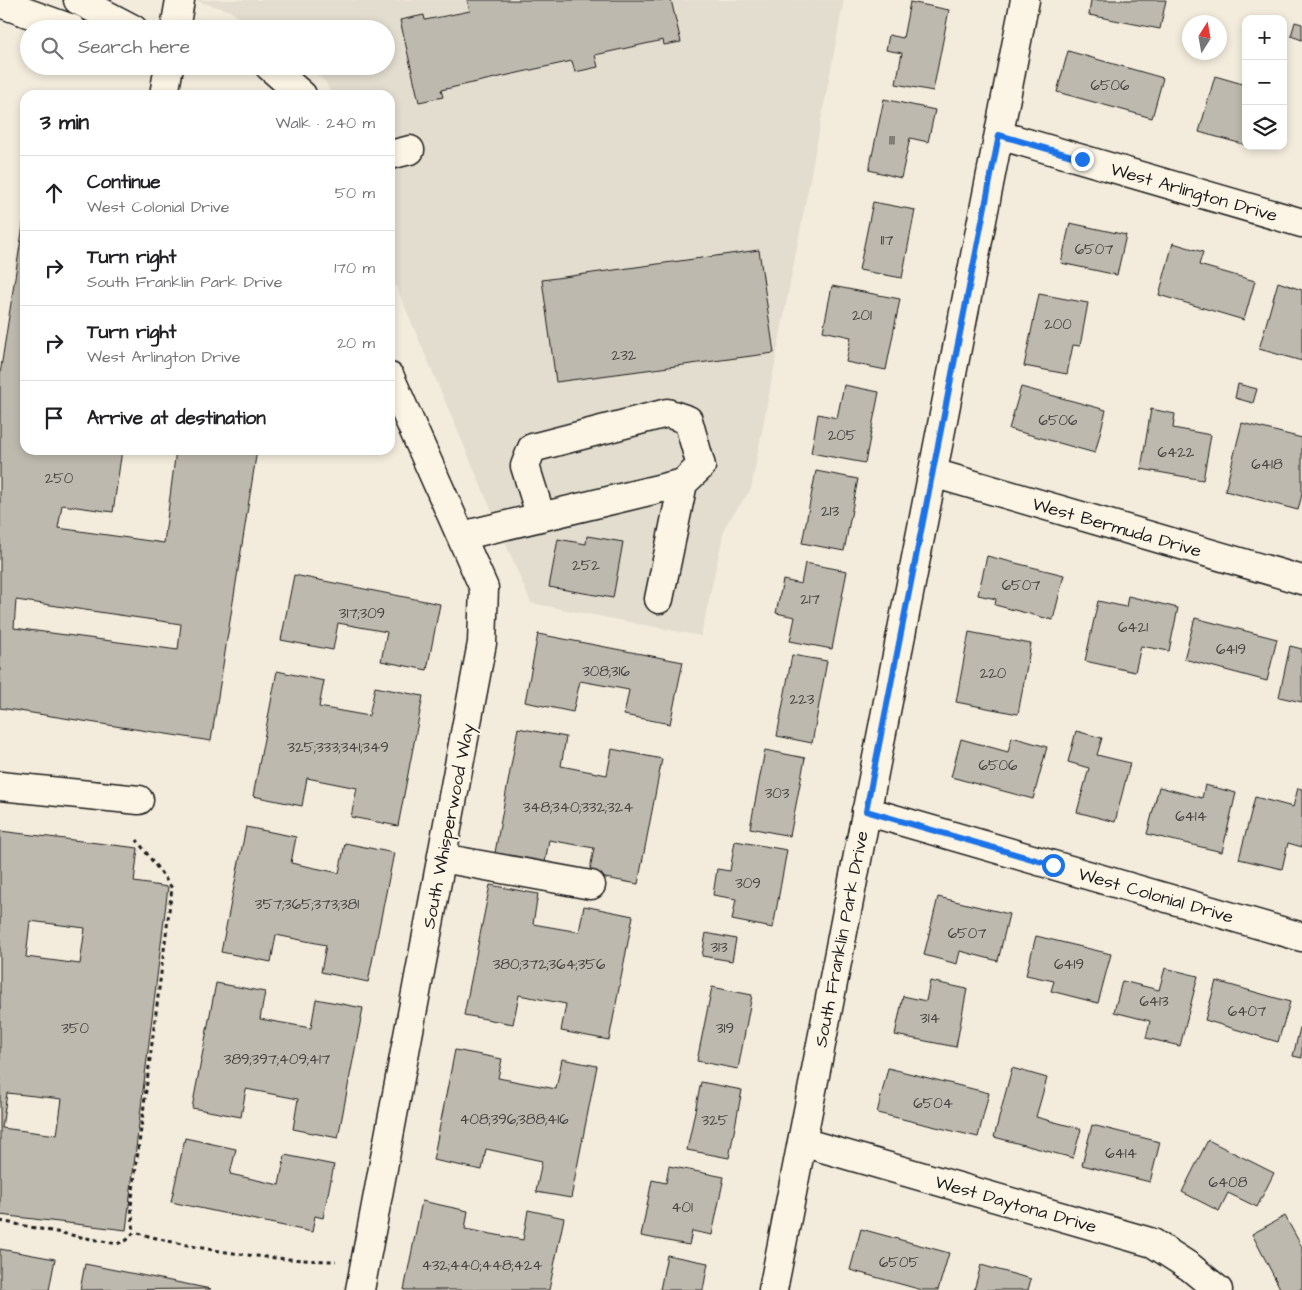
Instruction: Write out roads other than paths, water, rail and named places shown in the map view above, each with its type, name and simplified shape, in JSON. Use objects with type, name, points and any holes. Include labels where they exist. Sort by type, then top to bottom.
[{"type":"street","points":[[78,0],[116,20]]},
{"type":"street","points":[[177,20],[180,0]]},
{"type":"street","name":"South Franklin Park Drive","points":[[773,1290],[1025,0]]},
{"type":"street","points":[[0,3],[47,20]]},
{"type":"street","points":[[165,90],[167,75]]},
{"type":"street","points":[[279,75],[296,90]]},
{"type":"street","name":"West Arlington Drive","points":[[999,135],[1302,223]]},
{"type":"street","name":"South Whisperwood Way","points":[[360,1290],[482,643],[484,588],[395,388]]},
{"type":"street","points":[[461,536],[541,517],[683,482],[701,466],[688,420],[667,413],[532,448],[525,466],[541,517]]},
{"type":"street","name":"West Bermuda Drive","points":[[933,473],[1302,580]]},
{"type":"street","points":[[659,600],[683,482]]},
{"type":"street","points":[[0,786],[139,800]]},
{"type":"street","name":"West Colonial Drive","points":[[866,811],[1302,937]]},
{"type":"street","points":[[442,858],[591,885]]},
{"type":"street","name":"West Daytona Drive","points":[[802,1142],[1153,1243],[1190,1267],[1218,1290]]}]
